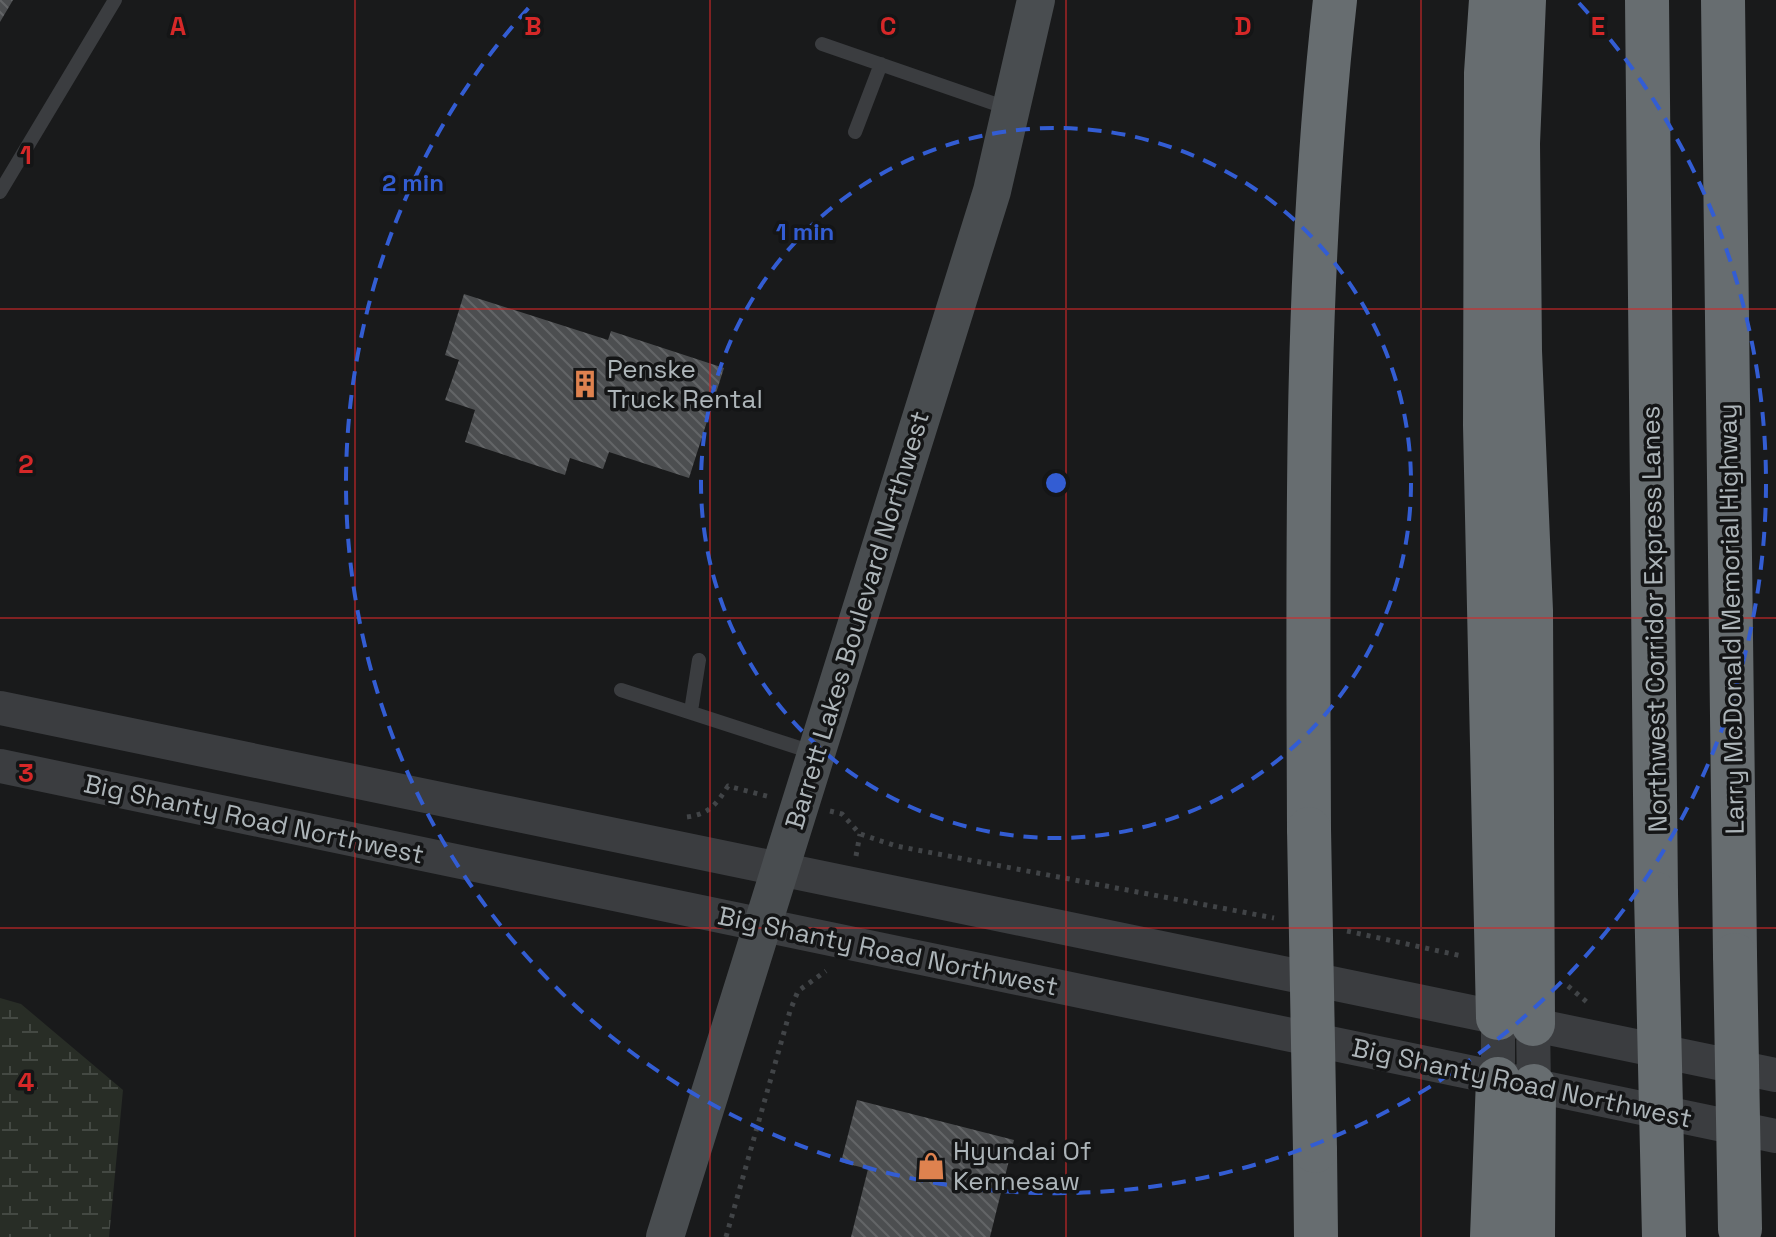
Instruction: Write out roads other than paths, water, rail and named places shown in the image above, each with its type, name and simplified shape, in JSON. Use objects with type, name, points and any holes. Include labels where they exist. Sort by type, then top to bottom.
[{"type":"highway","points":[[1316,1237],[1309,829],[1311,414],[1317,226],[1335,0]]},
{"type":"highway","points":[[1491,0],[1486,73],[1485,425],[1515,1021]]},
{"type":"highway","points":[[1515,1021],[1531,611],[1520,351],[1518,143],[1524,0]]},
{"type":"highway","name":"Northwest Corridor Express Lanes","points":[[1647,0],[1656,894],[1664,1237]]},
{"type":"highway","name":"Larry McDonald Memorial Highway","points":[[1723,0],[1740,1233]]},
{"type":"highway","points":[[1492,1237],[1516,1082]]},
{"type":"highway","points":[[1516,1082],[1533,1237]]},
{"type":"main road","name":"Barrett Lakes Boulevard Northwest","points":[[665,1237],[992,191],[1036,0]]},
{"type":"street","points":[[0,708],[1776,1075]]},
{"type":"street","name":"Big Shanty Road Northwest","points":[[0,766],[1776,1136]]},
{"type":"street","points":[[1515,1021],[1516,1082]]},
{"type":"lane","points":[[0,192],[115,0]]},
{"type":"lane","points":[[822,44],[1011,109]]},
{"type":"lane","points":[[855,132],[881,64]]},
{"type":"lane","points":[[691,711],[699,660]]},
{"type":"lane","points":[[621,690],[815,753]]},
{"type":"place","name":"Penske Truck Rental","points":[[585,384]]},
{"type":"place","name":"Hyundai Of Kennesaw","points":[[931,1166]]}]
